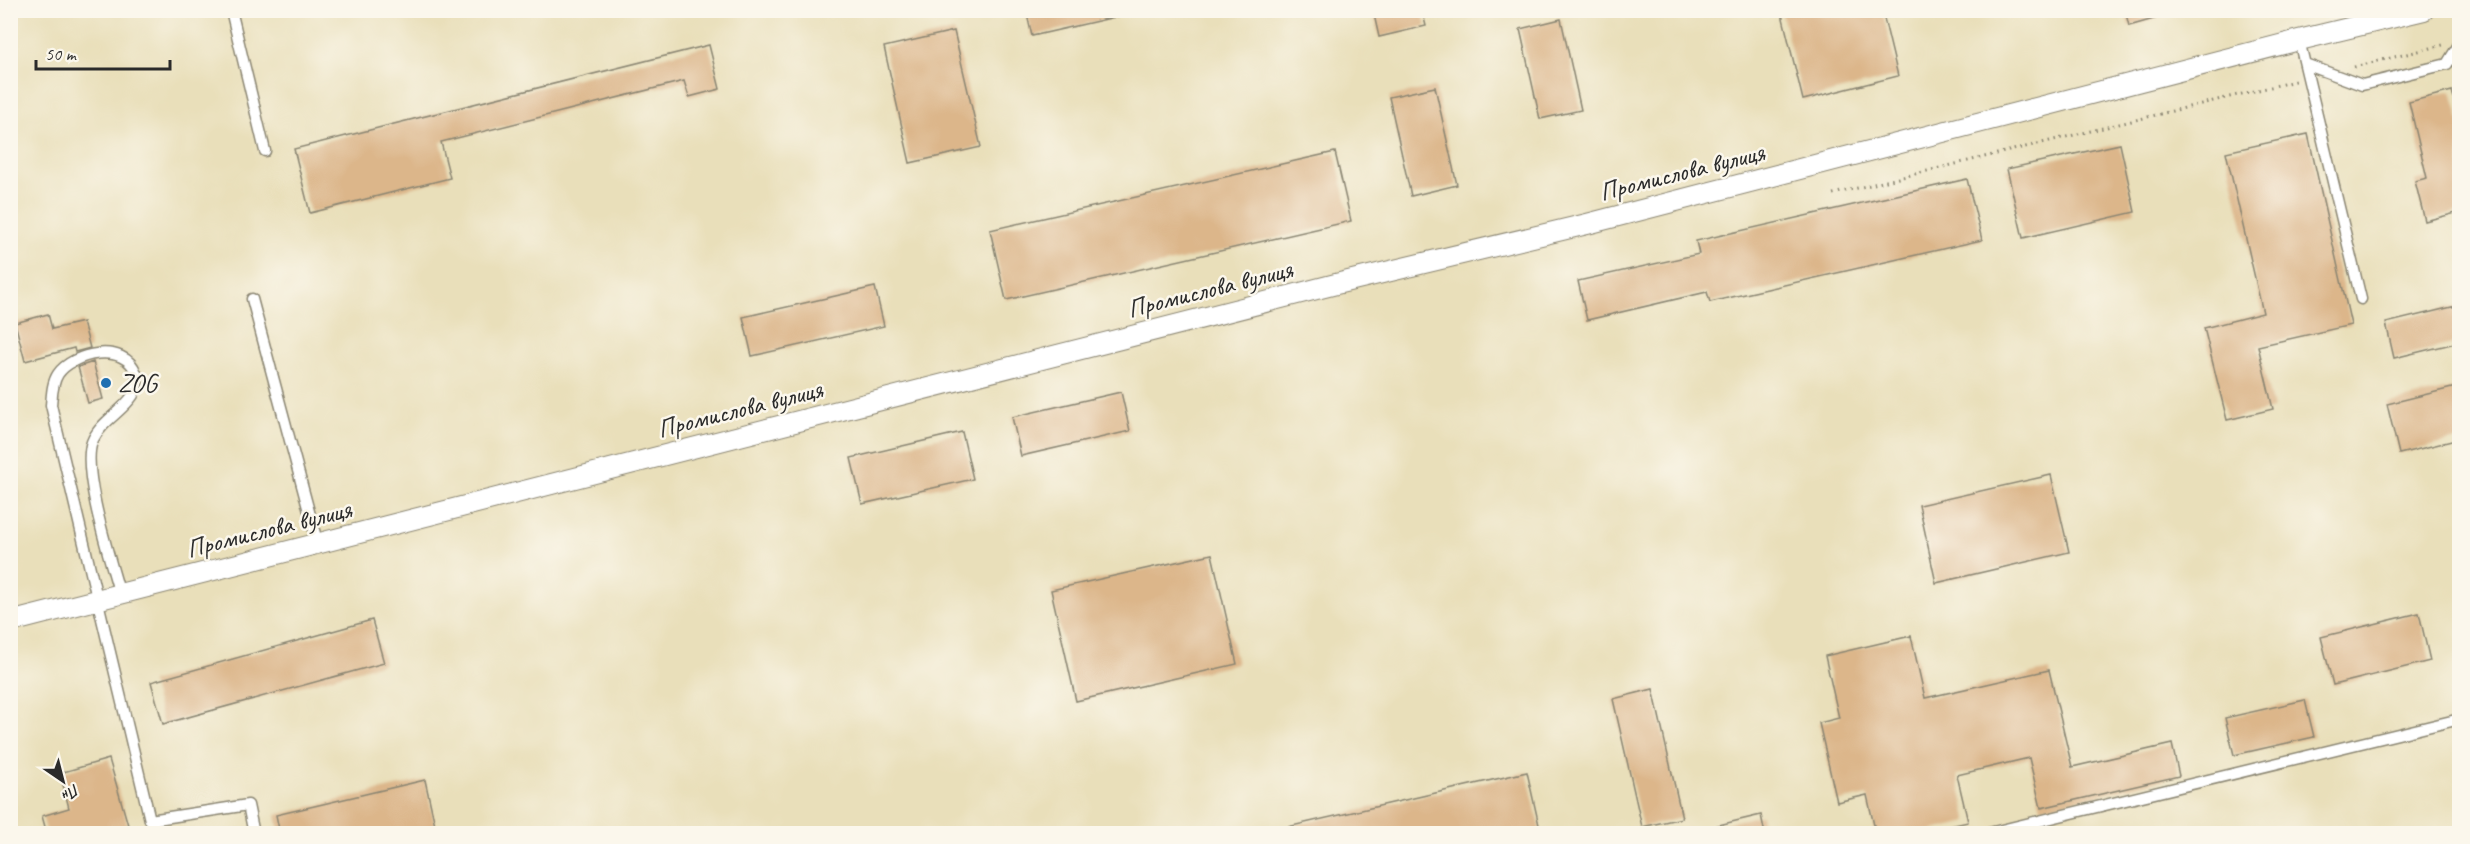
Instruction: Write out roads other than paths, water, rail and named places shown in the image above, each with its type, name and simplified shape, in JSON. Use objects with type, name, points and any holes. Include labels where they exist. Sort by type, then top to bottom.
[{"type":"street","name":"Промислова вулиця","points":[[10,622],[2424,10]]},
{"type":"lane","points":[[231,10],[265,151]]},
{"type":"lane","points":[[2299,40],[2361,298]]},
{"type":"lane","points":[[2305,64],[2362,86],[2446,64],[2454,43]]},
{"type":"lane","points":[[252,299],[318,545]]},
{"type":"lane","points":[[120,595],[91,483],[90,456],[91,444],[97,431],[113,413],[132,399],[136,389],[136,380],[135,372],[130,364],[114,354],[103,353],[74,361],[64,367],[54,382],[51,405],[150,820],[248,805],[254,834]]},
{"type":"lane","points":[[1985,834],[2460,719]]},
{"type":"place","name":"ZOG","points":[[106,383]]}]
